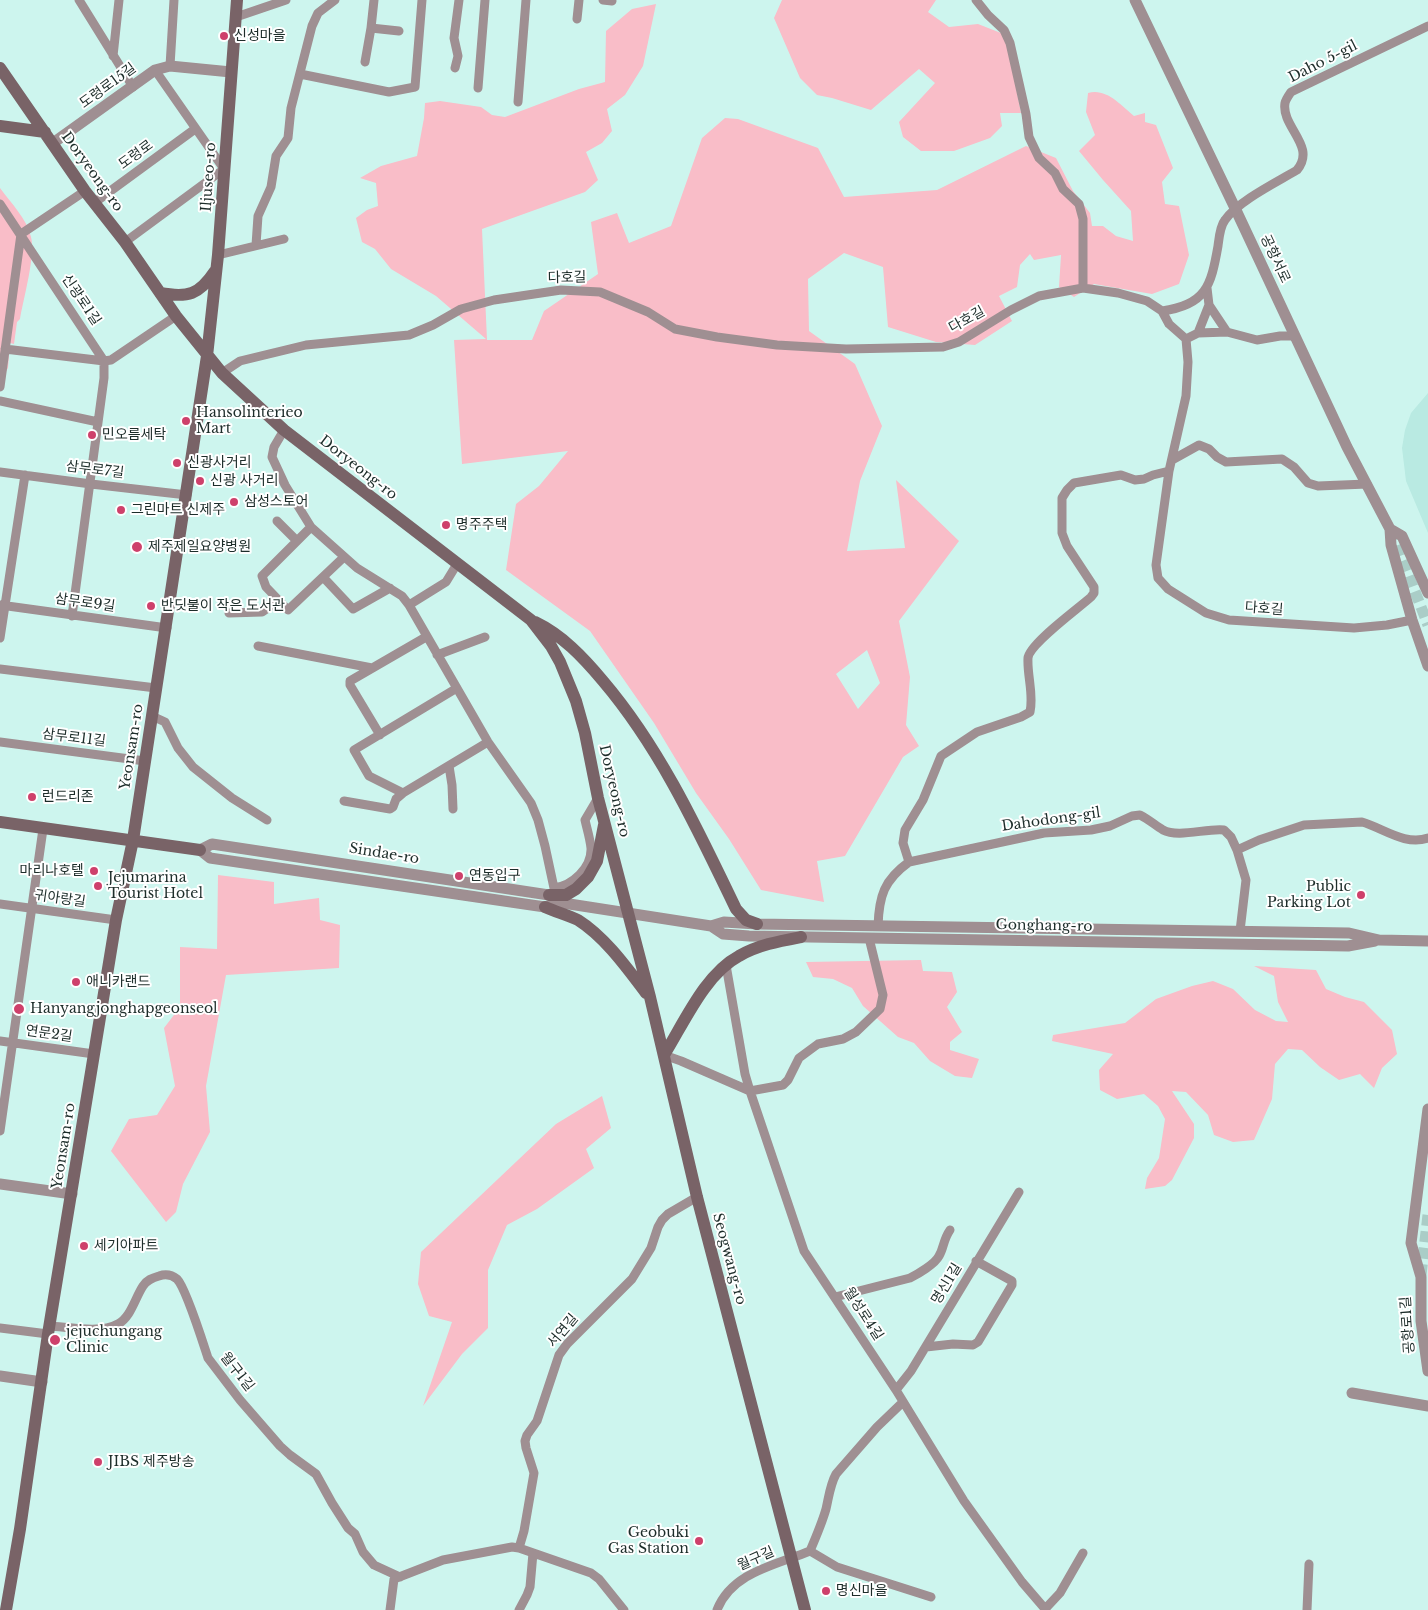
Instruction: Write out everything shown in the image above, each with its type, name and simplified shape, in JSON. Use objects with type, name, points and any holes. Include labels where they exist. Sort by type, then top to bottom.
[{"type":"main road","name":"Iljuseo-ro","points":[[207,356],[218,255],[237,0]]},
{"type":"main road","name":"Doryeong-ro","points":[[0,68],[94,204],[125,242],[176,316],[222,374],[284,430],[531,620],[551,646],[569,681],[585,733],[598,798],[629,914]]},
{"type":"main road","points":[[0,126],[45,132]]},
{"type":"main road","points":[[160,293],[181,296],[195,293],[208,282],[216,269]]},
{"type":"main road","name":"Yeonsam-ro","points":[[6,1610],[94,1054],[116,920],[133,840],[167,628],[207,356]]},
{"type":"main road","points":[[531,620],[562,638],[588,663],[641,729],[687,809],[736,909],[746,920],[757,924]]},
{"type":"main road","name":"Sindae-ro","points":[[0,822],[200,850]]},
{"type":"main road","points":[[547,901],[566,895],[576,889],[588,877],[597,861],[605,822]]},
{"type":"main road","points":[[547,901],[578,920],[600,939],[621,961],[650,997]]},
{"type":"main road","name":"Seogwang-ro","points":[[629,914],[697,1197],[805,1610]]},
{"type":"main road","points":[[664,1056],[705,986],[726,965],[739,956],[765,945],[801,936]]},
{"type":"street","points":[[79,0],[133,88]]},
{"type":"street","points":[[113,56],[119,0]]},
{"type":"street","points":[[170,66],[174,0]]},
{"type":"street","points":[[236,17],[286,0]]},
{"type":"street","points":[[256,245],[258,216],[271,188],[276,156],[288,138],[290,108],[312,26],[318,12],[335,0]]},
{"type":"street","points":[[365,62],[374,0]]},
{"type":"street","points":[[300,74],[389,92],[415,86],[422,0]]},
{"type":"street","points":[[455,68],[458,56],[454,38],[459,0]]},
{"type":"street","points":[[478,88],[485,0]]},
{"type":"street","points":[[518,102],[526,0]]},
{"type":"street","points":[[577,19],[579,0]]},
{"type":"street","points":[[976,0],[1004,30],[1010,43],[1026,114],[1029,138],[1039,158],[1055,173],[1063,189],[1079,204],[1083,220],[1083,288]]},
{"type":"street","name":"공항서로","points":[[1135,0],[1347,447],[1390,529]]},
{"type":"street","name":"Daho 5-gil","points":[[1235,208],[1298,170],[1304,162],[1304,152],[1286,114],[1285,102],[1290,92],[1428,26]]},
{"type":"street","points":[[371,28],[399,31]]},
{"type":"street","name":"도령로15길","points":[[53,143],[133,88],[155,70],[170,66],[232,72]]},
{"type":"street","name":"도령로15길","points":[[155,70],[224,169]]},
{"type":"street","name":"도령로","points":[[94,204],[195,129]]},
{"type":"street","points":[[125,242],[224,169]]},
{"type":"street","points":[[0,387],[21,234],[85,191]]},
{"type":"street","name":"신광로1길","points":[[0,204],[104,361]]},
{"type":"street","points":[[1162,312],[1178,309],[1195,300],[1207,288],[1213,273],[1224,221],[1235,208]]},
{"type":"street","points":[[218,255],[284,239]]},
{"type":"street","name":"다호길","points":[[222,374],[240,361],[306,345],[409,335],[432,326],[461,309],[494,300],[561,290],[600,292],[648,312],[675,329],[717,338],[769,344],[846,349],[943,347],[959,342],[1011,310],[1039,296],[1083,288],[1118,293],[1147,302],[1162,312],[1169,324],[1186,339],[1188,362],[1186,396],[1169,471],[1156,565],[1158,578],[1168,589],[1206,613],[1229,620],[1354,628],[1387,625],[1412,620]]},
{"type":"street","points":[[1207,288],[1209,305],[1227,332]]},
{"type":"street","points":[[1198,333],[1209,305]]},
{"type":"street","points":[[6,349],[104,361],[111,360],[176,316]]},
{"type":"street","points":[[1186,339],[1198,333],[1227,332],[1257,340],[1280,336],[1294,336]]},
{"type":"street","points":[[72,616],[104,378],[104,361]]},
{"type":"street","points":[[0,401],[98,422]]},
{"type":"street","points":[[284,430],[274,447],[272,457],[281,478],[311,527],[344,557],[370,577],[402,596],[409,605],[488,742],[531,803],[543,837],[554,888],[570,883],[588,863],[591,849],[585,820],[598,798]]},
{"type":"street","points":[[1172,460],[1199,445],[1209,449],[1226,462],[1282,459],[1294,467],[1308,483],[1318,486],[1367,484]]},
{"type":"street","points":[[878,926],[879,905],[885,886],[898,870],[909,862],[903,843],[905,830],[923,800],[941,756],[977,732],[1021,718],[1030,712],[1032,704],[1028,656],[1034,645],[1094,593],[1094,587],[1067,546],[1062,533],[1062,498],[1066,490],[1074,483],[1122,476],[1134,480],[1144,479],[1169,471]]},
{"type":"street","name":"삼무로7길","points":[[0,472],[187,494]]},
{"type":"street","points":[[0,638],[2,605],[26,475]]},
{"type":"street","points":[[277,521],[297,541]]},
{"type":"street","points":[[311,527],[262,576],[266,587],[278,601],[288,610],[344,557]]},
{"type":"street","points":[[1390,529],[1390,545],[1428,666]]},
{"type":"street","points":[[1390,529],[1402,536],[1428,593]]},
{"type":"street","points":[[409,605],[446,582],[457,564]]},
{"type":"street","points":[[323,577],[352,609],[390,588]]},
{"type":"street","points":[[229,613],[262,612],[278,601]]},
{"type":"street","name":"삼무로9길","points":[[2,605],[167,628]]},
{"type":"street","points":[[380,735],[350,685],[350,681],[426,636]]},
{"type":"street","points":[[437,655],[485,637]]},
{"type":"street","points":[[258,646],[372,668]]},
{"type":"street","name":"Yeonsam-ro","points":[[0,669],[156,688]]},
{"type":"street","points":[[403,793],[369,776],[354,750],[457,688]]},
{"type":"street","points":[[152,716],[164,722],[178,748],[193,767],[232,798],[267,820]]},
{"type":"street","name":"삼무로11길","points":[[0,742],[145,761]]},
{"type":"street","points":[[344,801],[390,809],[393,807],[396,799],[403,793],[488,742]]},
{"type":"street","points":[[450,766],[453,809]]},
{"type":"street","name":"Dahodong-gil","points":[[909,862],[1044,833],[1091,830],[1110,826],[1132,816],[1140,815],[1163,830],[1173,833],[1215,829],[1224,830],[1230,836],[1237,850]]},
{"type":"street","points":[[1240,931],[1246,880],[1237,850],[1259,840],[1304,825],[1362,822],[1392,835],[1418,840],[1428,838]]},
{"type":"street","points":[[0,1132],[43,829]]},
{"type":"street","name":"Sindae-ro","points":[[200,850],[212,844],[629,914]]},
{"type":"street","name":"귀아랑길","points":[[0,904],[116,920]]},
{"type":"street","name":"Gonghang-ro","points":[[629,914],[711,926],[723,934],[1348,946],[1379,940]]},
{"type":"street","name":"Gonghang-ro","points":[[711,926],[724,922],[1349,933],[1379,940],[1428,941]]},
{"type":"street","points":[[664,1056],[681,1061],[750,1091],[782,1085],[788,1080],[800,1058],[818,1044],[849,1036],[880,1009],[883,995],[869,938]]},
{"type":"street","name":"월성로4길","points":[[726,965],[750,1091],[804,1251],[896,1390],[964,1501],[1022,1582],[1045,1609]]},
{"type":"street","name":"연문2길","points":[[0,1041],[94,1054]]},
{"type":"street","points":[[1421,1277],[1411,1243],[1428,1109]]},
{"type":"street","points":[[0,1184],[72,1194]]},
{"type":"street","name":"명신1길","points":[[896,1390],[911,1372],[926,1348],[976,1261],[1019,1192]]},
{"type":"street","name":"서연길","points":[[519,1548],[524,1531],[534,1473],[525,1441],[537,1421],[559,1355],[567,1344],[632,1280],[651,1248],[662,1220],[668,1214],[697,1197]]},
{"type":"street","points":[[835,1297],[851,1291],[910,1278],[920,1273],[939,1257],[944,1239],[950,1230]]},
{"type":"street","points":[[926,1348],[953,1344],[973,1345],[978,1342],[1012,1285],[1012,1281],[976,1261]]},
{"type":"street","points":[[1421,1277],[1428,1265]]},
{"type":"street","name":"월구1길","points":[[49,1330],[91,1329],[117,1325],[127,1315],[148,1280],[161,1275],[169,1275],[176,1278],[208,1358],[213,1365],[240,1400],[280,1446],[316,1474],[348,1528],[355,1534],[363,1552],[374,1565],[400,1577]]},
{"type":"street","name":"공항로1길","points":[[1421,1277],[1421,1321],[1428,1371]]},
{"type":"street","points":[[0,1328],[49,1330]]},
{"type":"street","points":[[0,1376],[42,1382]]},
{"type":"street","points":[[1352,1392],[1428,1406]]},
{"type":"street","points":[[903,1402],[871,1433],[831,1482],[826,1510],[810,1551],[838,1567],[932,1598]]},
{"type":"street","points":[[390,1610],[394,1579],[443,1560],[497,1549],[519,1548],[591,1573],[599,1579],[624,1610]]},
{"type":"street","name":"월구길","points":[[717,1610],[722,1598],[746,1576],[810,1551]]},
{"type":"street","points":[[1045,1609],[1060,1593],[1083,1553]]},
{"type":"street","points":[[519,1610],[530,1586],[533,1554]]},
{"type":"street","points":[[1307,1610],[1309,1564]]},
{"type":"shaded area","points":[[782,0],[936,0],[928,12],[949,27],[978,24],[1006,35],[1021,113],[1000,113],[1002,126],[990,138],[954,151],[921,151],[903,137],[899,122],[935,83],[919,69],[871,110],[817,95],[800,78],[774,18]]},
{"type":"shaded area","points":[[656,4],[643,66],[625,95],[607,109],[612,131],[602,143],[586,152],[598,180],[585,192],[482,229],[487,340],[532,340],[544,311],[598,274],[591,222],[617,213],[629,243],[671,226],[702,138],[725,118],[738,119],[818,148],[844,197],[937,190],[1026,146],[1056,158],[1073,191],[1090,213],[1092,226],[1103,226],[1116,236],[1133,241],[1131,211],[1079,151],[1095,135],[1086,112],[1088,93],[1101,93],[1113,98],[1134,116],[1145,113],[1145,122],[1156,125],[1173,168],[1162,182],[1165,204],[1179,206],[1189,255],[1179,284],[1152,294],[1094,284],[1074,297],[1059,287],[1061,255],[1034,260],[1030,254],[1020,265],[1017,287],[999,296],[1012,321],[975,345],[936,342],[888,327],[883,267],[844,253],[808,279],[809,331],[855,364],[882,426],[860,481],[847,551],[905,548],[896,480],[959,541],[899,621],[910,677],[906,725],[919,746],[903,757],[845,856],[817,861],[824,902],[761,890],[729,839],[696,793],[654,723],[590,631],[506,570],[516,504],[539,486],[568,451],[462,464],[454,340],[486,339],[436,296],[391,269],[375,249],[362,242],[356,218],[367,210],[378,206],[376,183],[360,178],[381,166],[417,156],[425,103],[440,101],[481,107],[492,115],[505,117],[579,89],[605,82],[606,31],[632,9]],"holes":[[[867,650],[880,683],[858,709],[836,674]]]},
{"type":"shaded area","points":[[0,188],[18,211],[29,230],[32,255],[14,344],[10,343],[8,368],[0,382]]},
{"type":"shaded area","points":[[1428,393],[1428,533],[1406,481],[1402,448],[1405,430],[1411,413]]},
{"type":"shaded area","points":[[218,875],[274,882],[274,904],[319,898],[320,920],[340,925],[339,968],[226,975],[206,1086],[210,1132],[183,1184],[176,1212],[166,1222],[111,1151],[129,1119],[157,1115],[175,1086],[164,1028],[180,1007],[180,947],[217,949]]},
{"type":"shaded area","points":[[921,960],[923,971],[952,972],[957,992],[947,1007],[962,1032],[950,1042],[950,1050],[979,1059],[972,1078],[955,1076],[930,1061],[914,1043],[898,1037],[863,1006],[852,988],[833,979],[813,977],[806,962]]},
{"type":"shaded area","points":[[1254,966],[1316,970],[1326,989],[1364,1002],[1392,1030],[1397,1054],[1382,1068],[1374,1088],[1360,1074],[1339,1080],[1320,1067],[1302,1050],[1288,1049],[1275,1064],[1272,1099],[1254,1140],[1233,1142],[1214,1135],[1208,1115],[1186,1092],[1172,1091],[1194,1124],[1194,1138],[1172,1180],[1165,1186],[1145,1189],[1147,1178],[1159,1158],[1165,1119],[1158,1106],[1144,1094],[1117,1099],[1100,1090],[1099,1070],[1113,1054],[1052,1041],[1053,1035],[1125,1023],[1156,999],[1192,986],[1213,981],[1233,989],[1255,1010],[1276,1021],[1288,1022],[1278,1002],[1274,976]]},
{"type":"shaded area","points":[[602,1096],[611,1128],[586,1149],[594,1168],[537,1209],[507,1225],[488,1270],[488,1328],[462,1354],[423,1406],[452,1322],[429,1316],[418,1284],[421,1252],[556,1124]]},
{"type":"tunnel","points":[[1391,530],[1428,625]]},
{"type":"tunnel","points":[[1421,1275],[1428,1215]]},
{"type":"place","name":"신성마을","points":[[224,36]]},
{"type":"place","name":"Hansolinterieo Mart","points":[[186,421]]},
{"type":"place","name":"민오름세탁","points":[[92,435]]},
{"type":"place","name":"신광사거리","points":[[177,463]]},
{"type":"place","name":"신광 사거리","points":[[200,481]]},
{"type":"place","name":"삼성스토어","points":[[234,502]]},
{"type":"place","name":"그린마트 신제주","points":[[121,510]]},
{"type":"place","name":"명주주택","points":[[446,525]]},
{"type":"place","name":"제주제일요양병원","points":[[137,547]]},
{"type":"place","name":"반딧불이 작은 도서관","points":[[151,606]]},
{"type":"place","name":"런드리존","points":[[32,797]]},
{"type":"place","name":"마리나호텔","points":[[94,871]]},
{"type":"place","name":"연동입구","points":[[459,876]]},
{"type":"place","name":"Jejumarina Tourist Hotel","points":[[98,886]]},
{"type":"place","name":"Public Parking Lot","points":[[1361,895]]},
{"type":"place","name":"애니카랜드","points":[[76,982]]},
{"type":"place","name":"Hanyangjonghapgeonseol","points":[[19,1009]]},
{"type":"place","name":"세기아파트","points":[[84,1246]]},
{"type":"place","name":"jejuchungang Clinic","points":[[55,1340]]},
{"type":"place","name":"JIBS 제주방송","points":[[98,1462]]},
{"type":"place","name":"Geobuki Gas Station","points":[[699,1541]]},
{"type":"place","name":"명신마을","points":[[826,1591]]}]
